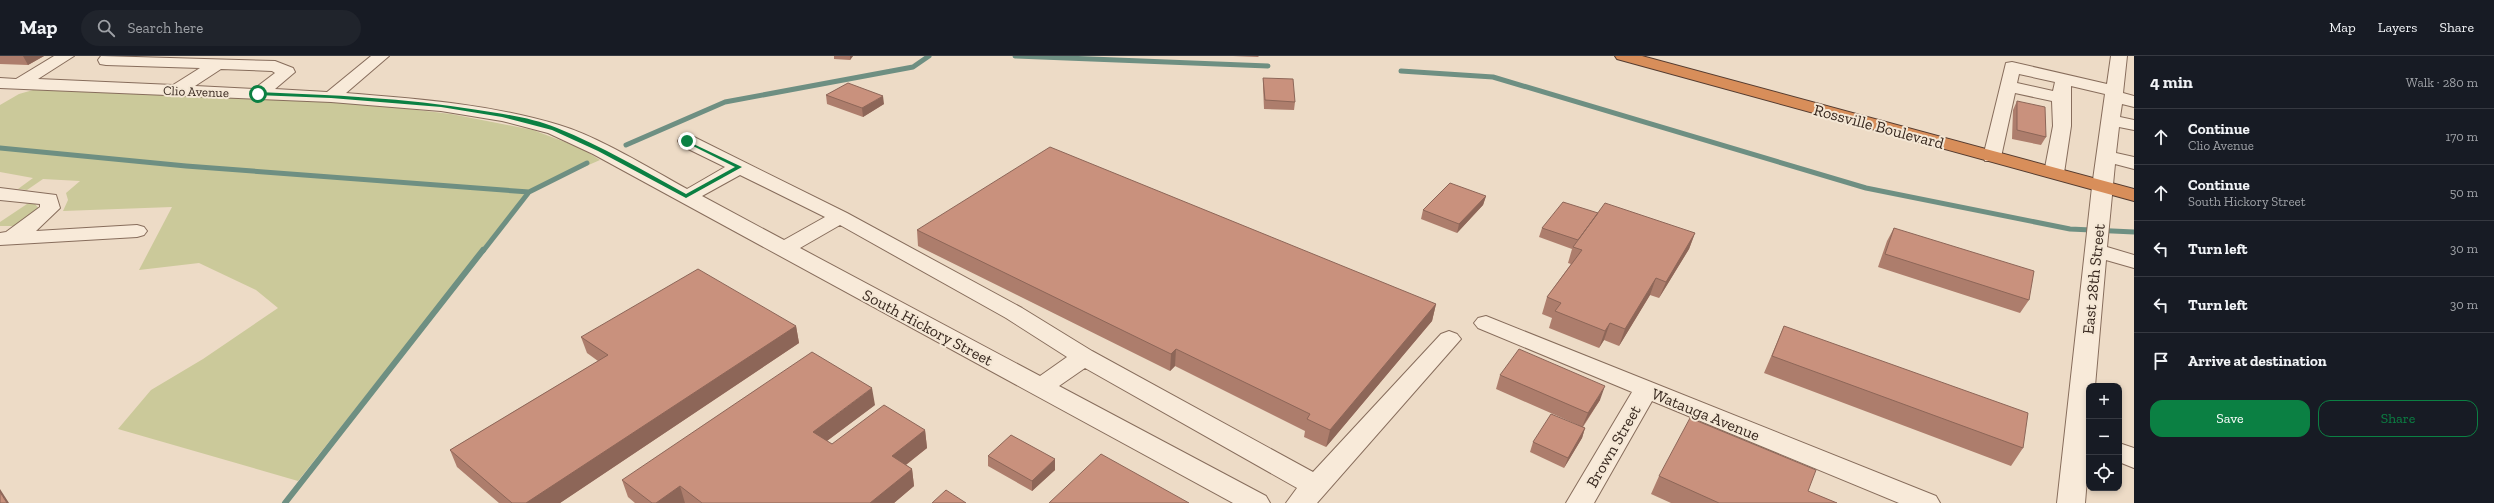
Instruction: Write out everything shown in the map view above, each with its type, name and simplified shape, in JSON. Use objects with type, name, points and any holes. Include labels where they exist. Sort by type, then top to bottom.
[{"type":"highway","name":"Rossville Boulevard","points":[[1626,56],[2134,195]]},
{"type":"street","points":[[0,95],[66,56]]},
{"type":"street","points":[[112,56],[106,60],[275,66],[288,72],[258,94]]},
{"type":"street","points":[[331,96],[381,56]]},
{"type":"street","points":[[2023,56],[2120,87],[2134,102]]},
{"type":"street","name":"East 28th Street","points":[[2071,503],[2083,439],[2102,186],[2111,120],[2120,87],[2119,56]]},
{"type":"street","points":[[177,90],[218,64]]},
{"type":"street","points":[[1992,156],[2012,67],[2064,79],[2120,87]]},
{"type":"street","points":[[2054,173],[2062,126],[2061,98],[2064,79]]},
{"type":"street","name":"Clio Avenue","points":[[0,83],[331,96],[441,106],[502,116],[554,129],[600,150]]},
{"type":"street","points":[[2008,86],[2061,98]]},
{"type":"street","points":[[2111,120],[2134,125]]},
{"type":"street","points":[[687,141],[840,217],[1014,313],[1308,495],[1449,339]]},
{"type":"street","name":"South Hickory Street","points":[[600,150],[1256,503]]},
{"type":"street","points":[[2106,156],[2134,164]]},
{"type":"street","points":[[686,196],[740,167]]},
{"type":"street","points":[[0,194],[49,199],[50,208],[35,222],[3,241]]},
{"type":"street","points":[[783,249],[840,217]]},
{"type":"street","points":[[3,241],[137,231]]},
{"type":"street","points":[[2096,250],[2134,262]]},
{"type":"street","name":"Watauga Avenue","points":[[1486,323],[1646,390],[1926,503]]},
{"type":"street","points":[[1040,388],[1084,357]]},
{"type":"street","name":"Brown Street","points":[[1580,503],[1646,390]]},
{"type":"street","points":[[2122,453],[2134,458]]},
{"type":"shaded area","points":[[33,90],[350,102],[451,114],[533,130],[581,148],[600,160],[527,192],[298,481],[118,429],[151,390],[203,359],[278,308],[256,290],[199,263],[139,270],[172,207],[63,211],[68,200],[66,193],[80,181],[43,179],[27,190],[18,189],[33,178],[0,172],[0,105],[19,94]]},
{"type":"shaded area","points":[[27,204],[35,204],[40,210],[23,226],[0,226],[0,222]]},
{"type":"building","points":[[1263,78],[1293,79],[1295,102],[1265,100]]},
{"type":"building","points":[[848,83],[883,96],[862,108],[826,95]]},
{"type":"building","points":[[2017,101],[2045,107],[2046,137],[2017,130]]},
{"type":"building","points":[[1050,147],[1436,304],[1330,430],[1307,419],[1310,414],[1176,349],[1171,354],[917,230]]},
{"type":"building","points":[[1450,183],[1486,196],[1459,224],[1423,210]]},
{"type":"building","points":[[1563,202],[1598,213],[1578,240],[1542,228]]},
{"type":"building","points":[[1605,203],[1695,233],[1666,282],[1656,278],[1625,329],[1610,323],[1605,331],[1555,311],[1561,303],[1547,297],[1582,250],[1573,247]]},
{"type":"building","points":[[1894,228],[2034,271],[2029,300],[1885,254]]},
{"type":"building","points":[[698,269],[796,326],[526,503],[512,503],[450,450],[608,355],[581,337]]},
{"type":"building","points":[[1784,326],[2028,413],[2023,448],[1772,356]]},
{"type":"building","points":[[1519,349],[1605,386],[1588,413],[1500,375]]},
{"type":"building","points":[[812,352],[872,388],[813,432],[832,444],[884,405],[925,430],[892,456],[912,469],[870,503],[702,503],[680,486],[656,503],[652,503],[622,480]]},
{"type":"building","points":[[1551,414],[1585,428],[1568,458],[1533,442]]},
{"type":"building","points":[[1690,418],[1816,470],[1808,491],[1837,503],[1719,503],[1659,476]]},
{"type":"building","points":[[1011,435],[1055,459],[1032,481],[988,456]]},
{"type":"building","points":[[1101,454],[1189,503],[1049,503]]},
{"type":"building","points":[[946,490],[966,503],[932,503]]},
{"type":"building","points":[[0,492],[7,503],[0,503]]},
{"type":"waterway","points":[[626,145],[725,102],[913,67],[929,56]]},
{"type":"waterway","points":[[1015,56],[1268,66]]},
{"type":"waterway","points":[[1401,71],[1493,77],[1866,188],[2070,229],[2134,232]]},
{"type":"waterway","points":[[0,148],[186,166],[529,192]]},
{"type":"waterway","points":[[529,192],[587,163]]},
{"type":"waterway","points":[[483,251],[529,192]]},
{"type":"waterway","points":[[285,503],[483,250]]},
{"type":"route","points":[[258,94],[331,96],[441,106],[502,116],[554,129],[600,150],[686,196],[740,167],[687,141]]}]
